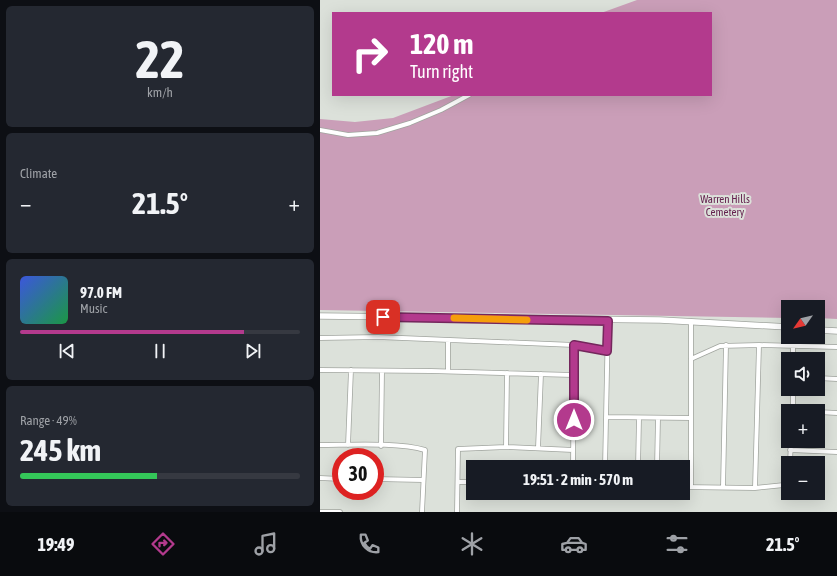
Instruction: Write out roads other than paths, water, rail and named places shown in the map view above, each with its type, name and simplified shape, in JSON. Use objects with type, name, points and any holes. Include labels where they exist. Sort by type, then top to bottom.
[{"type":"street","points":[[320,130],[348,135],[377,133],[417,120],[467,96]]},
{"type":"street","points":[[320,316],[691,322],[781,327]]},
{"type":"street","points":[[605,460],[608,321]]},
{"type":"street","points":[[691,322],[691,487],[755,488],[781,485]]},
{"type":"street","points":[[825,330],[837,331]]},
{"type":"street","points":[[320,338],[448,340],[574,345],[607,351]]},
{"type":"street","points":[[448,340],[448,371]]},
{"type":"street","points":[[573,460],[574,345]]},
{"type":"street","points":[[691,359],[714,348],[726,345],[837,347]]},
{"type":"street","points":[[723,487],[726,345]]},
{"type":"street","points":[[755,488],[759,345]]},
{"type":"street","points":[[793,346],[793,352]]},
{"type":"street","points":[[320,370],[448,371],[573,375]]},
{"type":"street","points":[[348,445],[351,370]]},
{"type":"street","points":[[381,446],[382,371]]},
{"type":"street","points":[[506,447],[507,373]]},
{"type":"street","points":[[538,448],[541,374]]},
{"type":"street","points":[[825,378],[837,379]]},
{"type":"street","points":[[825,412],[837,413]]},
{"type":"street","points":[[606,417],[691,418]]},
{"type":"street","points":[[638,418],[638,460]]},
{"type":"street","points":[[656,460],[658,418]]},
{"type":"street","points":[[320,445],[381,446],[418,448],[425,450],[422,512]]},
{"type":"street","points":[[457,512],[458,449],[506,447],[574,450]]},
{"type":"street","points":[[790,456],[790,450],[837,452]]},
{"type":"street","points":[[320,478],[332,479]]},
{"type":"street","points":[[384,479],[423,480]]},
{"type":"street","points":[[458,482],[466,482]]},
{"type":"street","points":[[320,512],[340,512]]},
{"type":"park label","name":"Warren Hills Cemetery","points":[[725,205]]}]
